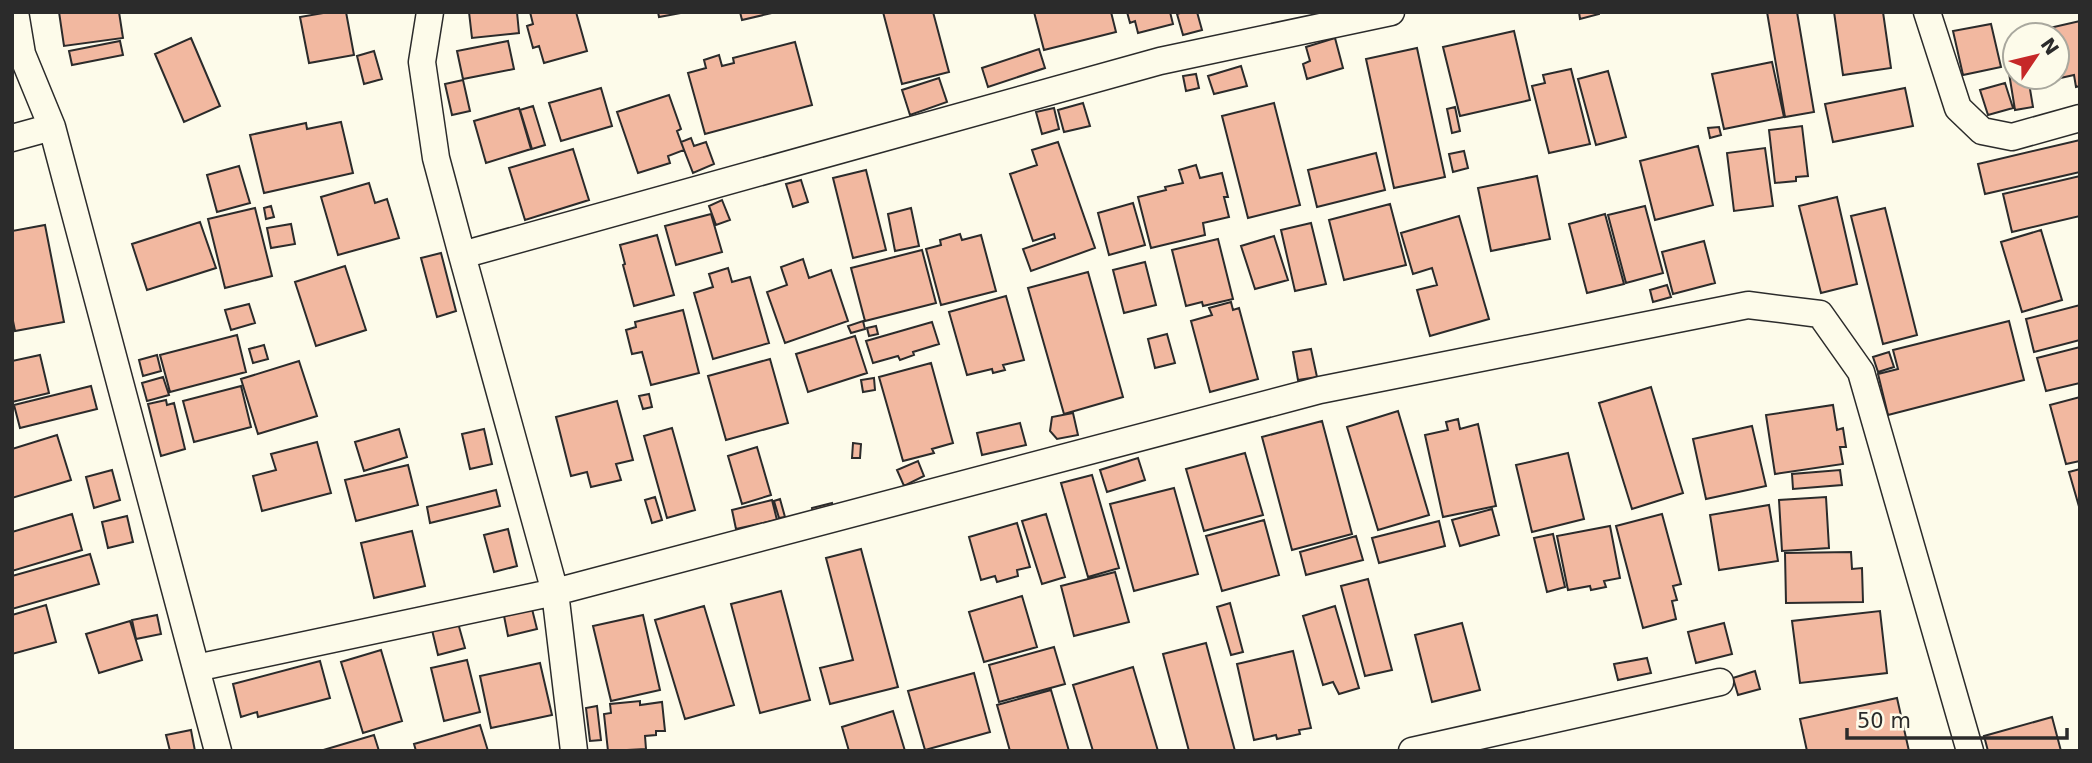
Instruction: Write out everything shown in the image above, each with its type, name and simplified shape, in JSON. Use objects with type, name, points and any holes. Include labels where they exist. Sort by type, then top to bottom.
[{"type":"street","points":[[15,12],[22,54],[52,127],[218,751]]},
{"type":"street","points":[[430,12],[422,62],[436,158],[555,593],[574,751]]},
{"type":"street","points":[[461,256],[1160,61],[1391,12]]},
{"type":"street","points":[[1927,12],[1958,108],[1982,131],[2012,137],[2080,118]]},
{"type":"street","points":[[12,138],[52,127]]},
{"type":"street","points":[[196,668],[555,593],[1320,390],[1748,306],[1821,314],[1861,372],[1970,751]]},
{"type":"street","points":[[1412,751],[1720,682]]},
{"type":"building","points":[[59,12],[119,12],[123,38],[64,46]]},
{"type":"building","points":[[346,12],[354,55],[309,63],[300,17]]},
{"type":"building","points":[[469,12],[517,12],[519,33],[472,38]]},
{"type":"building","points":[[530,12],[576,12],[587,51],[544,63],[539,46],[533,48],[527,26],[533,24]]},
{"type":"building","points":[[658,12],[686,12],[659,17]]},
{"type":"building","points":[[740,12],[772,12],[772,13],[742,20]]},
{"type":"building","points":[[883,12],[933,12],[949,72],[902,84]]},
{"type":"building","points":[[1034,12],[1111,12],[1116,32],[1044,50]]},
{"type":"building","points":[[1127,12],[1170,12],[1173,24],[1138,33],[1135,21],[1130,23]]},
{"type":"building","points":[[1197,12],[1202,30],[1183,35],[1177,14]]},
{"type":"building","points":[[1579,12],[1599,12],[1599,14],[1580,19]]},
{"type":"building","points":[[1767,12],[1797,12],[1814,112],[1785,117]]},
{"type":"building","points":[[1834,12],[1883,12],[1891,68],[1843,75]]},
{"type":"building","points":[[2080,21],[2080,86],[2076,87],[2074,75],[2071,76],[2071,23]]},
{"type":"building","points":[[1991,24],[2001,67],[1963,75],[1953,31]]},
{"type":"building","points":[[1514,31],[1530,100],[1460,116],[1443,47]]},
{"type":"building","points":[[191,38],[220,106],[184,122],[155,54]]},
{"type":"building","points":[[1335,38],[1343,68],[1307,79],[1303,64],[1310,61],[1306,47]]},
{"type":"building","points":[[120,41],[123,55],[72,65],[69,51]]},
{"type":"building","points":[[508,41],[514,69],[463,79],[457,51]]},
{"type":"building","points":[[795,42],[812,105],[705,134],[688,73],[706,68],[704,60],[719,55],[722,66],[734,63],[733,58]]},
{"type":"building","points":[[1417,48],[1445,177],[1394,188],[1366,59]]},
{"type":"building","points":[[1039,49],[1045,68],[988,87],[982,68]]},
{"type":"building","points":[[374,51],[382,79],[364,84],[357,56]]},
{"type":"building","points":[[1772,62],[1784,117],[1724,129],[1712,74]]},
{"type":"building","points":[[1241,66],[1247,86],[1214,94],[1208,76]]},
{"type":"building","points":[[1571,69],[1590,144],[1549,153],[1532,86],[1545,83],[1543,75]]},
{"type":"building","points":[[1608,71],[1626,137],[1596,145],[1578,79]]},
{"type":"building","points":[[1196,74],[1199,88],[1186,91],[1183,76]]},
{"type":"building","points":[[939,78],[947,102],[910,115],[902,90]]},
{"type":"building","points":[[463,80],[470,111],[452,115],[445,84]]},
{"type":"building","points":[[2001,84],[2001,91],[2008,91],[2013,108],[1988,115],[1980,90]]},
{"type":"building","points":[[601,88],[612,126],[561,141],[549,103]]},
{"type":"building","points":[[1905,88],[1913,126],[1833,142],[1825,104]]},
{"type":"building","points":[[2012,91],[2030,91],[2033,107],[2015,110]]},
{"type":"building","points":[[669,95],[681,129],[677,131],[684,150],[668,156],[670,163],[638,173],[617,112]]},
{"type":"building","points":[[1083,103],[1090,126],[1064,132],[1058,110]]},
{"type":"building","points":[[1274,103],[1300,205],[1248,218],[1222,116]]},
{"type":"building","points":[[533,106],[545,145],[532,149],[520,110]]},
{"type":"building","points":[[1455,107],[1460,131],[1452,133],[1447,109]]},
{"type":"building","points":[[519,108],[531,149],[486,163],[474,121]]},
{"type":"building","points":[[1054,108],[1059,129],[1042,134],[1036,112]]},
{"type":"building","points":[[341,122],[353,173],[264,193],[250,135],[306,123],[307,129]]},
{"type":"building","points":[[1802,126],[1808,176],[1796,177],[1796,181],[1775,183],[1769,130]]},
{"type":"building","points":[[1719,127],[1721,135],[1710,138],[1708,128]]},
{"type":"building","points":[[691,138],[694,146],[706,142],[714,164],[693,173],[681,142]]},
{"type":"building","points":[[2080,140],[2080,172],[1985,194],[1978,164]]},
{"type":"building","points":[[1058,142],[1095,248],[1031,271],[1023,249],[1055,238],[1054,234],[1033,241],[1010,174],[1037,165],[1032,150]]},
{"type":"building","points":[[1698,146],[1713,205],[1655,220],[1640,161]]},
{"type":"building","points":[[1765,148],[1773,206],[1734,211],[1727,153]]},
{"type":"building","points":[[573,149],[589,200],[525,220],[509,168]]},
{"type":"building","points":[[1464,151],[1468,168],[1453,172],[1449,154]]},
{"type":"building","points":[[1376,153],[1385,190],[1317,207],[1308,170]]},
{"type":"building","points":[[1196,165],[1200,178],[1222,173],[1228,197],[1224,197],[1229,217],[1203,223],[1205,235],[1151,248],[1138,197],[1183,183],[1179,170]]},
{"type":"building","points":[[239,166],[250,203],[217,212],[207,175]]},
{"type":"building","points":[[866,170],[886,250],[853,258],[833,178]]},
{"type":"building","points":[[1537,176],[1550,239],[1491,251],[1478,188]]},
{"type":"building","points":[[2080,176],[2080,216],[2012,232],[2003,194]]},
{"type":"building","points":[[801,180],[808,202],[793,207],[786,184]]},
{"type":"building","points":[[369,183],[375,203],[387,199],[399,238],[338,255],[321,197]]},
{"type":"building","points":[[1837,197],[1857,284],[1821,293],[1799,206]]},
{"type":"building","points":[[722,200],[730,220],[716,225],[709,206]]},
{"type":"building","points":[[1133,203],[1145,245],[1109,255],[1098,213]]},
{"type":"building","points":[[1390,204],[1406,265],[1344,280],[1329,220]]},
{"type":"building","points":[[271,206],[274,217],[266,219],[264,208]]},
{"type":"building","points":[[1645,206],[1663,273],[1626,283],[1608,215]]},
{"type":"building","points":[[255,208],[272,276],[225,288],[208,219]]},
{"type":"building","points":[[911,208],[919,246],[895,251],[888,214]]},
{"type":"building","points":[[1885,208],[1917,335],[1883,344],[1851,216]]},
{"type":"building","points":[[711,214],[722,252],[676,265],[665,226]]},
{"type":"building","points":[[1605,214],[1624,284],[1587,293],[1569,224]]},
{"type":"building","points":[[1459,216],[1489,319],[1430,336],[1417,290],[1437,285],[1432,268],[1413,274],[1401,233]]},
{"type":"building","points":[[200,222],[216,268],[147,290],[132,244]]},
{"type":"building","points":[[1311,223],[1326,284],[1295,291],[1281,230]]},
{"type":"building","points":[[291,224],[295,244],[271,248],[267,228]]},
{"type":"building","points":[[45,225],[64,322],[15,331],[12,316],[12,231]]},
{"type":"building","points":[[2041,230],[2062,300],[2022,312],[2001,242]]},
{"type":"building","points":[[960,234],[962,240],[981,235],[996,291],[941,305],[926,249],[941,245],[940,240]]},
{"type":"building","points":[[657,235],[674,295],[634,306],[620,245]]},
{"type":"building","points":[[1274,236],[1288,280],[1255,289],[1241,246]]},
{"type":"building","points":[[1218,239],[1233,299],[1203,306],[1202,302],[1186,306],[1172,250]]},
{"type":"building","points":[[1704,241],[1715,283],[1673,294],[1662,252]]},
{"type":"building","points":[[922,250],[936,303],[865,321],[851,268]]},
{"type":"building","points":[[441,253],[456,311],[437,317],[421,258]]},
{"type":"building","points":[[803,259],[809,278],[831,270],[848,321],[785,343],[767,292],[787,285],[781,267]]},
{"type":"building","points":[[1145,262],[1156,305],[1124,313],[1113,270]]},
{"type":"building","points":[[345,266],[366,330],[316,346],[295,282]]},
{"type":"building","points":[[728,268],[732,282],[750,277],[769,343],[713,359],[694,293],[713,287],[709,274]]},
{"type":"building","points":[[1088,272],[1123,397],[1064,414],[1028,288]]},
{"type":"building","points":[[1667,285],[1671,297],[1653,302],[1650,290]]},
{"type":"building","points":[[1006,296],[1024,360],[1003,365],[1005,370],[993,373],[992,369],[967,375],[949,312]]},
{"type":"building","points":[[1231,302],[1233,310],[1239,308],[1258,379],[1210,392],[1191,321],[1212,315],[1209,308]]},
{"type":"building","points":[[249,304],[255,323],[231,330],[225,310]]},
{"type":"building","points":[[2080,305],[2080,340],[2034,352],[2026,319]]},
{"type":"building","points":[[683,310],[699,373],[651,385],[642,352],[632,354],[626,330],[636,327],[635,322]]},
{"type":"building","points":[[863,321],[865,329],[851,333],[848,326]]},
{"type":"building","points":[[2009,321],[2024,380],[1888,415],[1878,374],[1898,369],[1893,350]]},
{"type":"building","points":[[932,322],[939,344],[913,352],[914,355],[900,360],[898,356],[873,363],[866,341]]},
{"type":"building","points":[[876,326],[878,334],[869,336],[867,328]]},
{"type":"building","points":[[1167,334],[1175,363],[1155,368],[1148,339]]},
{"type":"building","points":[[237,335],[246,372],[170,392],[160,355]]},
{"type":"building","points":[[855,336],[867,373],[808,392],[796,354]]},
{"type":"building","points":[[264,345],[268,359],[253,363],[249,349]]},
{"type":"building","points":[[2080,347],[2080,383],[2046,391],[2037,358]]},
{"type":"building","points":[[1311,349],[1317,377],[1298,380],[1293,352]]},
{"type":"building","points":[[1889,352],[1894,367],[1878,372],[1873,357]]},
{"type":"building","points":[[40,355],[49,393],[12,402],[12,361]]},
{"type":"building","points":[[157,355],[161,371],[143,376],[139,360]]},
{"type":"building","points":[[770,359],[788,423],[726,440],[708,376]]},
{"type":"building","points":[[299,361],[317,416],[258,434],[241,379]]},
{"type":"building","points":[[931,363],[953,443],[932,449],[934,453],[903,461],[879,377]]},
{"type":"building","points":[[163,377],[169,395],[147,401],[142,383]]},
{"type":"building","points":[[874,378],[875,390],[863,392],[861,380]]},
{"type":"building","points":[[91,386],[97,409],[20,428],[14,405]]},
{"type":"building","points":[[241,386],[251,427],[194,442],[183,401]]},
{"type":"building","points":[[1651,387],[1683,493],[1632,509],[1599,403]]},
{"type":"building","points":[[649,394],[652,407],[643,409],[639,396]]},
{"type":"building","points":[[2080,397],[2080,461],[2066,464],[2050,405]]},
{"type":"building","points":[[166,400],[167,405],[174,403],[185,449],[161,456],[148,404]]},
{"type":"building","points":[[617,401],[633,460],[616,464],[621,480],[591,487],[587,472],[571,476],[556,417]]},
{"type":"building","points":[[1833,405],[1837,430],[1843,428],[1846,447],[1840,447],[1843,464],[1775,474],[1766,415]]},
{"type":"building","points":[[1398,411],[1429,515],[1378,530],[1347,427]]},
{"type":"building","points":[[1073,413],[1078,435],[1057,439],[1050,431],[1052,417]]},
{"type":"building","points":[[1458,419],[1460,429],[1478,424],[1496,506],[1443,517],[1425,435],[1448,430],[1446,422]]},
{"type":"building","points":[[1322,421],[1352,534],[1292,550],[1262,437]]},
{"type":"building","points":[[1020,423],[1026,445],[982,455],[977,433]]},
{"type":"building","points":[[1752,426],[1766,486],[1706,499],[1693,439]]},
{"type":"building","points":[[672,428],[695,510],[667,518],[644,436]]},
{"type":"building","points":[[399,429],[407,457],[364,471],[355,442]]},
{"type":"building","points":[[484,429],[492,464],[470,469],[462,434]]},
{"type":"building","points":[[57,435],[71,480],[12,498],[12,449]]},
{"type":"building","points":[[317,442],[331,493],[262,511],[253,476],[276,470],[271,454]]},
{"type":"building","points":[[853,443],[861,444],[860,458],[852,458]]},
{"type":"building","points":[[757,447],[771,495],[742,504],[728,456]]},
{"type":"building","points":[[1245,453],[1263,515],[1204,531],[1186,469]]},
{"type":"building","points":[[1568,453],[1584,519],[1532,532],[1516,465]]},
{"type":"building","points":[[1138,458],[1145,480],[1107,492],[1100,470]]},
{"type":"building","points":[[918,461],[924,476],[904,486],[897,470]]},
{"type":"building","points":[[408,465],[418,505],[356,521],[345,480]]},
{"type":"building","points":[[2080,469],[2080,510],[2069,472]]},
{"type":"building","points":[[112,470],[120,500],[94,508],[86,477]]},
{"type":"building","points":[[1840,470],[1842,485],[1793,489],[1792,474]]},
{"type":"building","points":[[1092,475],[1119,568],[1088,577],[1061,483]]},
{"type":"building","points":[[1174,488],[1198,574],[1134,591],[1110,504]]},
{"type":"building","points":[[496,490],[500,506],[430,523],[427,507]]},
{"type":"building","points":[[655,497],[662,520],[652,523],[645,500]]},
{"type":"building","points":[[1826,497],[1829,548],[1782,551],[1779,500]]},
{"type":"building","points":[[780,499],[785,517],[779,518],[774,501]]},
{"type":"building","points":[[772,500],[777,520],[736,529],[732,510]]},
{"type":"building","points":[[832,503],[833,509],[813,514],[812,508]]},
{"type":"building","points":[[1769,505],[1778,561],[1719,570],[1710,515]]},
{"type":"building","points":[[1492,509],[1499,535],[1460,546],[1452,520]]},
{"type":"building","points":[[72,514],[82,550],[12,571],[12,532]]},
{"type":"building","points":[[1046,514],[1065,577],[1042,584],[1022,521]]},
{"type":"building","points":[[1662,514],[1681,584],[1673,586],[1677,600],[1672,601],[1676,619],[1643,628],[1616,526]]},
{"type":"building","points":[[127,516],[133,542],[108,548],[102,522]]},
{"type":"building","points":[[1264,520],[1279,575],[1222,591],[1206,536]]},
{"type":"building","points":[[1439,521],[1445,546],[1379,563],[1372,538]]},
{"type":"building","points":[[1017,523],[1030,567],[1017,570],[1018,576],[997,582],[995,576],[981,580],[969,537]]},
{"type":"building","points":[[1610,526],[1620,578],[1604,581],[1606,587],[1591,590],[1590,586],[1568,590],[1557,536]]},
{"type":"building","points":[[508,529],[517,566],[494,572],[484,535]]},
{"type":"building","points":[[412,531],[425,586],[374,598],[361,543]]},
{"type":"building","points":[[1553,534],[1565,587],[1547,592],[1534,538]]},
{"type":"building","points":[[1356,536],[1363,560],[1306,575],[1300,552]]},
{"type":"building","points":[[861,549],[898,687],[830,704],[820,668],[853,660],[826,558]]},
{"type":"building","points":[[1851,552],[1852,569],[1862,568],[1863,602],[1786,603],[1785,553]]},
{"type":"building","points":[[90,554],[99,584],[12,609],[12,576]]},
{"type":"building","points":[[1115,572],[1129,622],[1074,636],[1061,586]]},
{"type":"building","points":[[1368,579],[1392,670],[1365,676],[1341,586]]},
{"type":"building","points":[[781,591],[810,700],[760,713],[731,604]]},
{"type":"building","points":[[1022,596],[1037,647],[984,662],[969,612]]},
{"type":"building","points":[[1230,603],[1243,652],[1231,655],[1217,607]]},
{"type":"building","points":[[46,605],[56,642],[12,654],[12,615]]},
{"type":"building","points":[[704,606],[734,705],[685,719],[655,620]]},
{"type":"building","points":[[1335,606],[1359,688],[1339,694],[1333,682],[1323,685],[1303,616]]},
{"type":"building","points":[[532,609],[537,629],[508,636],[504,616]]},
{"type":"building","points":[[1880,611],[1887,673],[1800,683],[1792,621]]},
{"type":"building","points":[[157,615],[161,634],[136,639],[132,620]]},
{"type":"building","points":[[643,615],[660,690],[611,701],[593,626]]},
{"type":"building","points":[[130,621],[142,660],[99,673],[86,634]]},
{"type":"building","points":[[458,623],[465,648],[438,655],[432,630]]},
{"type":"building","points":[[1462,623],[1480,690],[1432,702],[1415,635]]},
{"type":"building","points":[[1724,623],[1732,654],[1696,663],[1688,632]]},
{"type":"building","points":[[1206,643],[1235,751],[1189,751],[1163,654]]},
{"type":"building","points":[[1054,647],[1065,684],[999,702],[989,665]]},
{"type":"building","points":[[381,650],[402,721],[363,733],[341,662]]},
{"type":"building","points":[[1293,651],[1311,728],[1299,730],[1300,734],[1277,739],[1276,735],[1254,740],[1237,664]]},
{"type":"building","points":[[1647,658],[1651,673],[1618,680],[1614,664]]},
{"type":"building","points":[[467,660],[480,712],[444,721],[431,668]]},
{"type":"building","points":[[320,661],[330,698],[258,717],[257,712],[241,717],[233,684]]},
{"type":"building","points":[[540,663],[552,715],[491,728],[480,676]]},
{"type":"building","points":[[1133,667],[1158,751],[1093,751],[1073,685]]},
{"type":"building","points":[[1755,671],[1760,689],[1738,695],[1733,678]]},
{"type":"building","points":[[974,673],[990,732],[925,750],[908,691]]},
{"type":"building","points":[[1051,690],[1069,751],[1010,751],[997,705]]},
{"type":"building","points":[[1897,698],[1909,751],[1807,751],[1800,719]]},
{"type":"building","points":[[640,701],[640,705],[662,702],[665,731],[656,731],[656,735],[645,736],[646,749],[608,751],[604,714],[611,713],[610,704]]},
{"type":"building","points":[[597,706],[601,740],[590,741],[586,708]]},
{"type":"building","points":[[893,711],[905,751],[849,751],[842,727]]},
{"type":"building","points":[[2052,717],[2061,751],[1988,751],[1984,736]]},
{"type":"building","points":[[480,725],[488,751],[416,751],[414,744]]},
{"type":"building","points":[[191,730],[195,751],[170,751],[166,735]]},
{"type":"building","points":[[374,735],[379,751],[320,751]]}]
